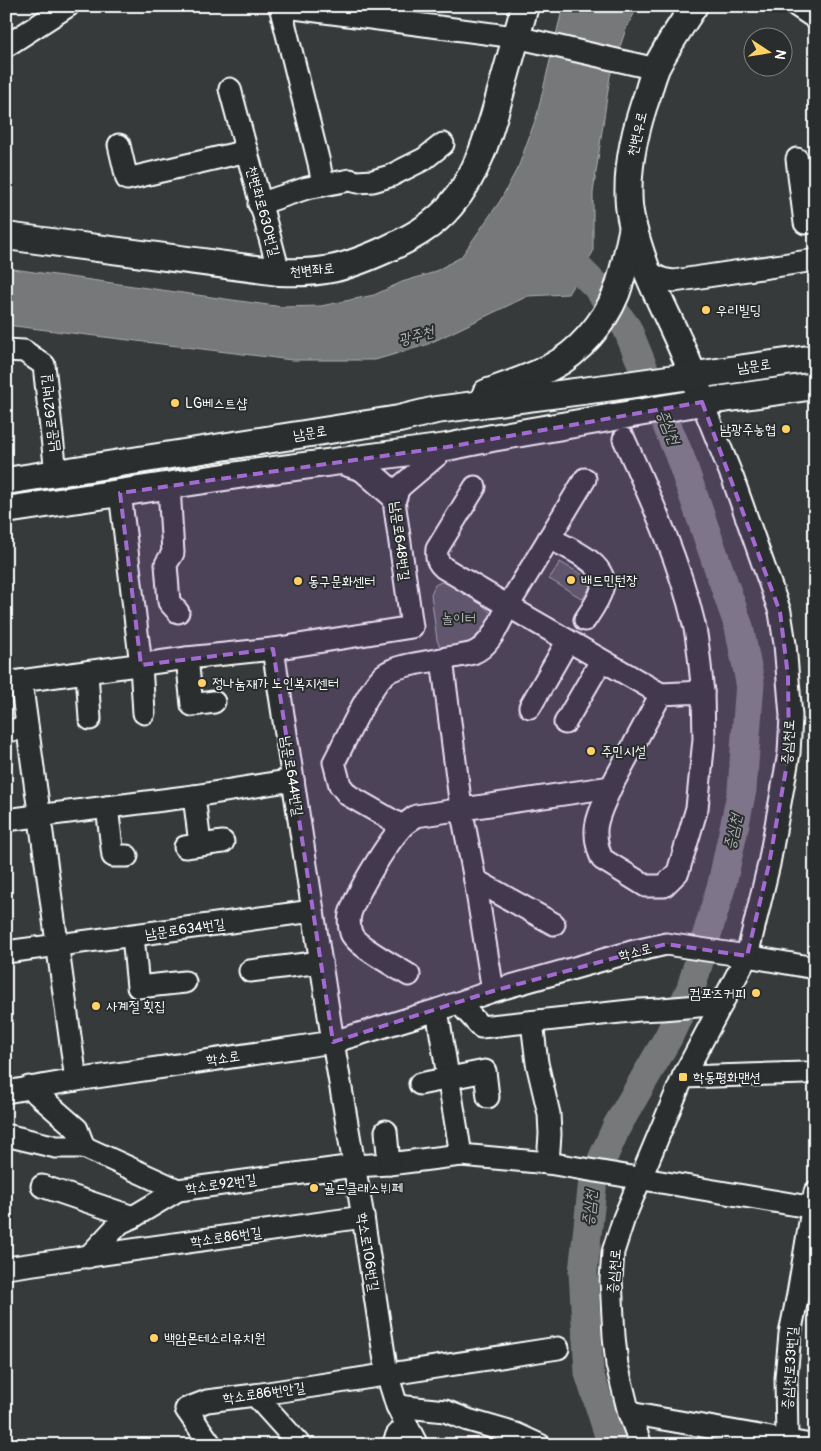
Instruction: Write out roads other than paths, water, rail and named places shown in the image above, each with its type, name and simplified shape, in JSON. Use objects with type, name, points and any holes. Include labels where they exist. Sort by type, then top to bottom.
[{"type":"main road","name":"천변좌로","points":[[6,236],[279,272],[334,270],[398,244],[436,220],[451,206],[481,156],[527,40],[525,6]]},
{"type":"main road","name":"천변우로","points":[[694,6],[656,69],[641,111],[633,144],[628,178],[629,206],[633,227],[648,272],[694,375],[702,402]]},
{"type":"main road","points":[[436,410],[498,389],[552,367],[582,343],[599,323],[608,308],[620,280],[633,227]]},
{"type":"main road","name":"남문로","points":[[6,481],[399,419],[436,410],[815,358]]},
{"type":"main road","name":"남문로","points":[[622,427],[702,402],[815,386]]},
{"type":"main road","points":[[6,510],[342,461],[622,427]]},
{"type":"main road","points":[[342,461],[363,468],[394,495]]},
{"type":"street","points":[[6,46],[68,6]]},
{"type":"street","points":[[323,185],[280,6],[527,40],[656,69]]},
{"type":"street","points":[[797,6],[815,18]]},
{"type":"street","name":"천변좌로630번길","points":[[230,89],[259,204],[279,272]]},
{"type":"street","points":[[259,204],[307,188],[350,180],[357,182],[373,181],[390,176],[424,159],[443,144]]},
{"type":"street","name":"천변좌로630번길","points":[[119,145],[127,179],[247,151]]},
{"type":"street","points":[[797,159],[805,223],[815,221]]},
{"type":"street","points":[[648,272],[674,281],[815,260]]},
{"type":"street","name":"남문로621번길","points":[[6,350],[24,351],[44,365],[56,473]]},
{"type":"street","name":"증심천로","points":[[641,1445],[629,1413],[617,1365],[611,1280],[613,1252],[624,1218],[683,1077],[747,956],[769,864],[789,753],[791,716],[780,612],[733,479],[702,402]]},
{"type":"street","points":[[622,427],[659,518],[694,625],[703,692],[704,739],[698,808],[678,872],[664,886],[646,886],[602,859],[596,841],[595,826],[611,786],[661,694]]},
{"type":"street","name":"남문로648번길","points":[[273,649],[412,627],[394,495],[446,447]]},
{"type":"street","points":[[402,826],[348,795],[340,785],[334,762],[374,687],[386,673],[474,653],[486,644],[494,634],[508,606],[585,479]]},
{"type":"street","points":[[169,486],[173,553],[166,564],[169,602],[178,612]]},
{"type":"street","points":[[475,487],[437,549],[436,557],[438,563],[567,642],[661,694],[703,692]]},
{"type":"street","points":[[120,493],[141,665],[144,713]]},
{"type":"street","points":[[550,538],[587,558],[601,573],[603,589],[585,620]]},
{"type":"street","points":[[530,707],[567,642]]},
{"type":"street","points":[[76,1080],[27,728],[14,682],[187,658],[273,649]]},
{"type":"street","name":"남문로644번길","points":[[273,649],[333,1042]]},
{"type":"street","points":[[187,658],[192,705],[214,702]]},
{"type":"street","points":[[442,659],[460,808],[475,880],[493,991]]},
{"type":"street","points":[[565,723],[601,661]]},
{"type":"street","points":[[87,672],[90,719]]},
{"type":"street","points":[[6,731],[27,728]]},
{"type":"street","points":[[6,820],[194,796],[293,780]]},
{"type":"street","points":[[409,975],[358,943],[351,934],[349,923],[350,915],[359,894],[391,840],[402,826],[416,816],[611,786]]},
{"type":"street","points":[[194,796],[192,846],[223,842]]},
{"type":"street","points":[[107,807],[113,856],[127,856]]},
{"type":"street","points":[[475,880],[554,924]]},
{"type":"street","name":"남문로634번길","points":[[6,952],[313,911]]},
{"type":"street","points":[[133,936],[138,987],[185,982]]},
{"type":"street","name":"학소로","points":[[6,1092],[333,1042],[493,991],[666,944],[815,968]]},
{"type":"street","points":[[250,972],[321,962]]},
{"type":"street","points":[[459,1003],[481,1027],[639,1010],[662,1010],[722,1004]]},
{"type":"street","points":[[437,1010],[461,1156]]},
{"type":"street","points":[[532,1022],[537,1063],[549,1114],[548,1164]]},
{"type":"street","name":"학소로106번길","points":[[333,1042],[363,1217],[387,1374],[397,1406],[417,1445]]},
{"type":"street","points":[[420,1084],[486,1071],[488,1096]]},
{"type":"street","points":[[683,1077],[805,1073]]},
{"type":"street","points":[[10,1136],[56,1147],[84,1147],[77,1129],[29,1088]]},
{"type":"street","points":[[386,1131],[389,1164]]},
{"type":"street","name":"학소로92번길","points":[[84,1147],[178,1190],[354,1166],[461,1156],[548,1164],[640,1179]]},
{"type":"street","name":"증심천로33번길","points":[[640,1179],[814,1202],[790,1334],[786,1378],[787,1440]]},
{"type":"street","points":[[42,1186],[133,1217]]},
{"type":"street","points":[[88,1257],[120,1223],[178,1190]]},
{"type":"street","name":"학소로86번길","points":[[6,1268],[363,1217]]},
{"type":"street","points":[[387,1374],[558,1348]]},
{"type":"street","name":"학소로86번안길","points":[[211,1445],[186,1409],[206,1400],[255,1395],[387,1374]]},
{"type":"street","points":[[255,1395],[300,1445]]},
{"type":"street","points":[[397,1406],[445,1411],[516,1434],[540,1445]]},
{"type":"street","points":[[629,1413],[811,1445]]},
{"type":"street","points":[[393,1445],[397,1435],[407,1424]]},
{"type":"water","name":"광주천","points":[[563,6],[638,6],[626,29],[610,76],[593,193],[593,252],[568,294],[528,296],[426,345],[375,360],[292,360],[6,325],[6,268],[282,307],[321,306],[374,295],[402,282],[432,273],[461,257],[500,201],[519,165],[537,115]]},
{"type":"waterway","name":"증심천","points":[[562,239],[566,256],[596,286],[627,328],[680,457],[739,627],[750,682],[742,790],[722,884],[691,988],[669,1036],[617,1126],[593,1180],[583,1272],[589,1373],[612,1445]]},
{"type":"place","name":"우리빌딩","points":[[706,310]]},
{"type":"place","name":"LG베스트샵","points":[[175,403]]},
{"type":"place","name":"남광주농협","points":[[786,429]]},
{"type":"place","name":"배드민턴장","points":[[571,580]]},
{"type":"place","name":"동구문화센터","points":[[298,581]]},
{"type":"place","name":"정나눔재가 노인복지센터","points":[[202,683]]},
{"type":"place","name":"주민시설","points":[[591,751]]},
{"type":"place","name":"컴포즈커피","points":[[756,993]]},
{"type":"place","name":"사계절 횟집","points":[[96,1006]]},
{"type":"place","name":"학동평화맨션","points":[[683,1077]]},
{"type":"place","name":"골드클래스뷔페","points":[[314,1188]]},
{"type":"place","name":"백암몬테소리유치원","points":[[154,1338]]},
{"type":"park label","name":"놀이터","points":[[459,618]]}]
